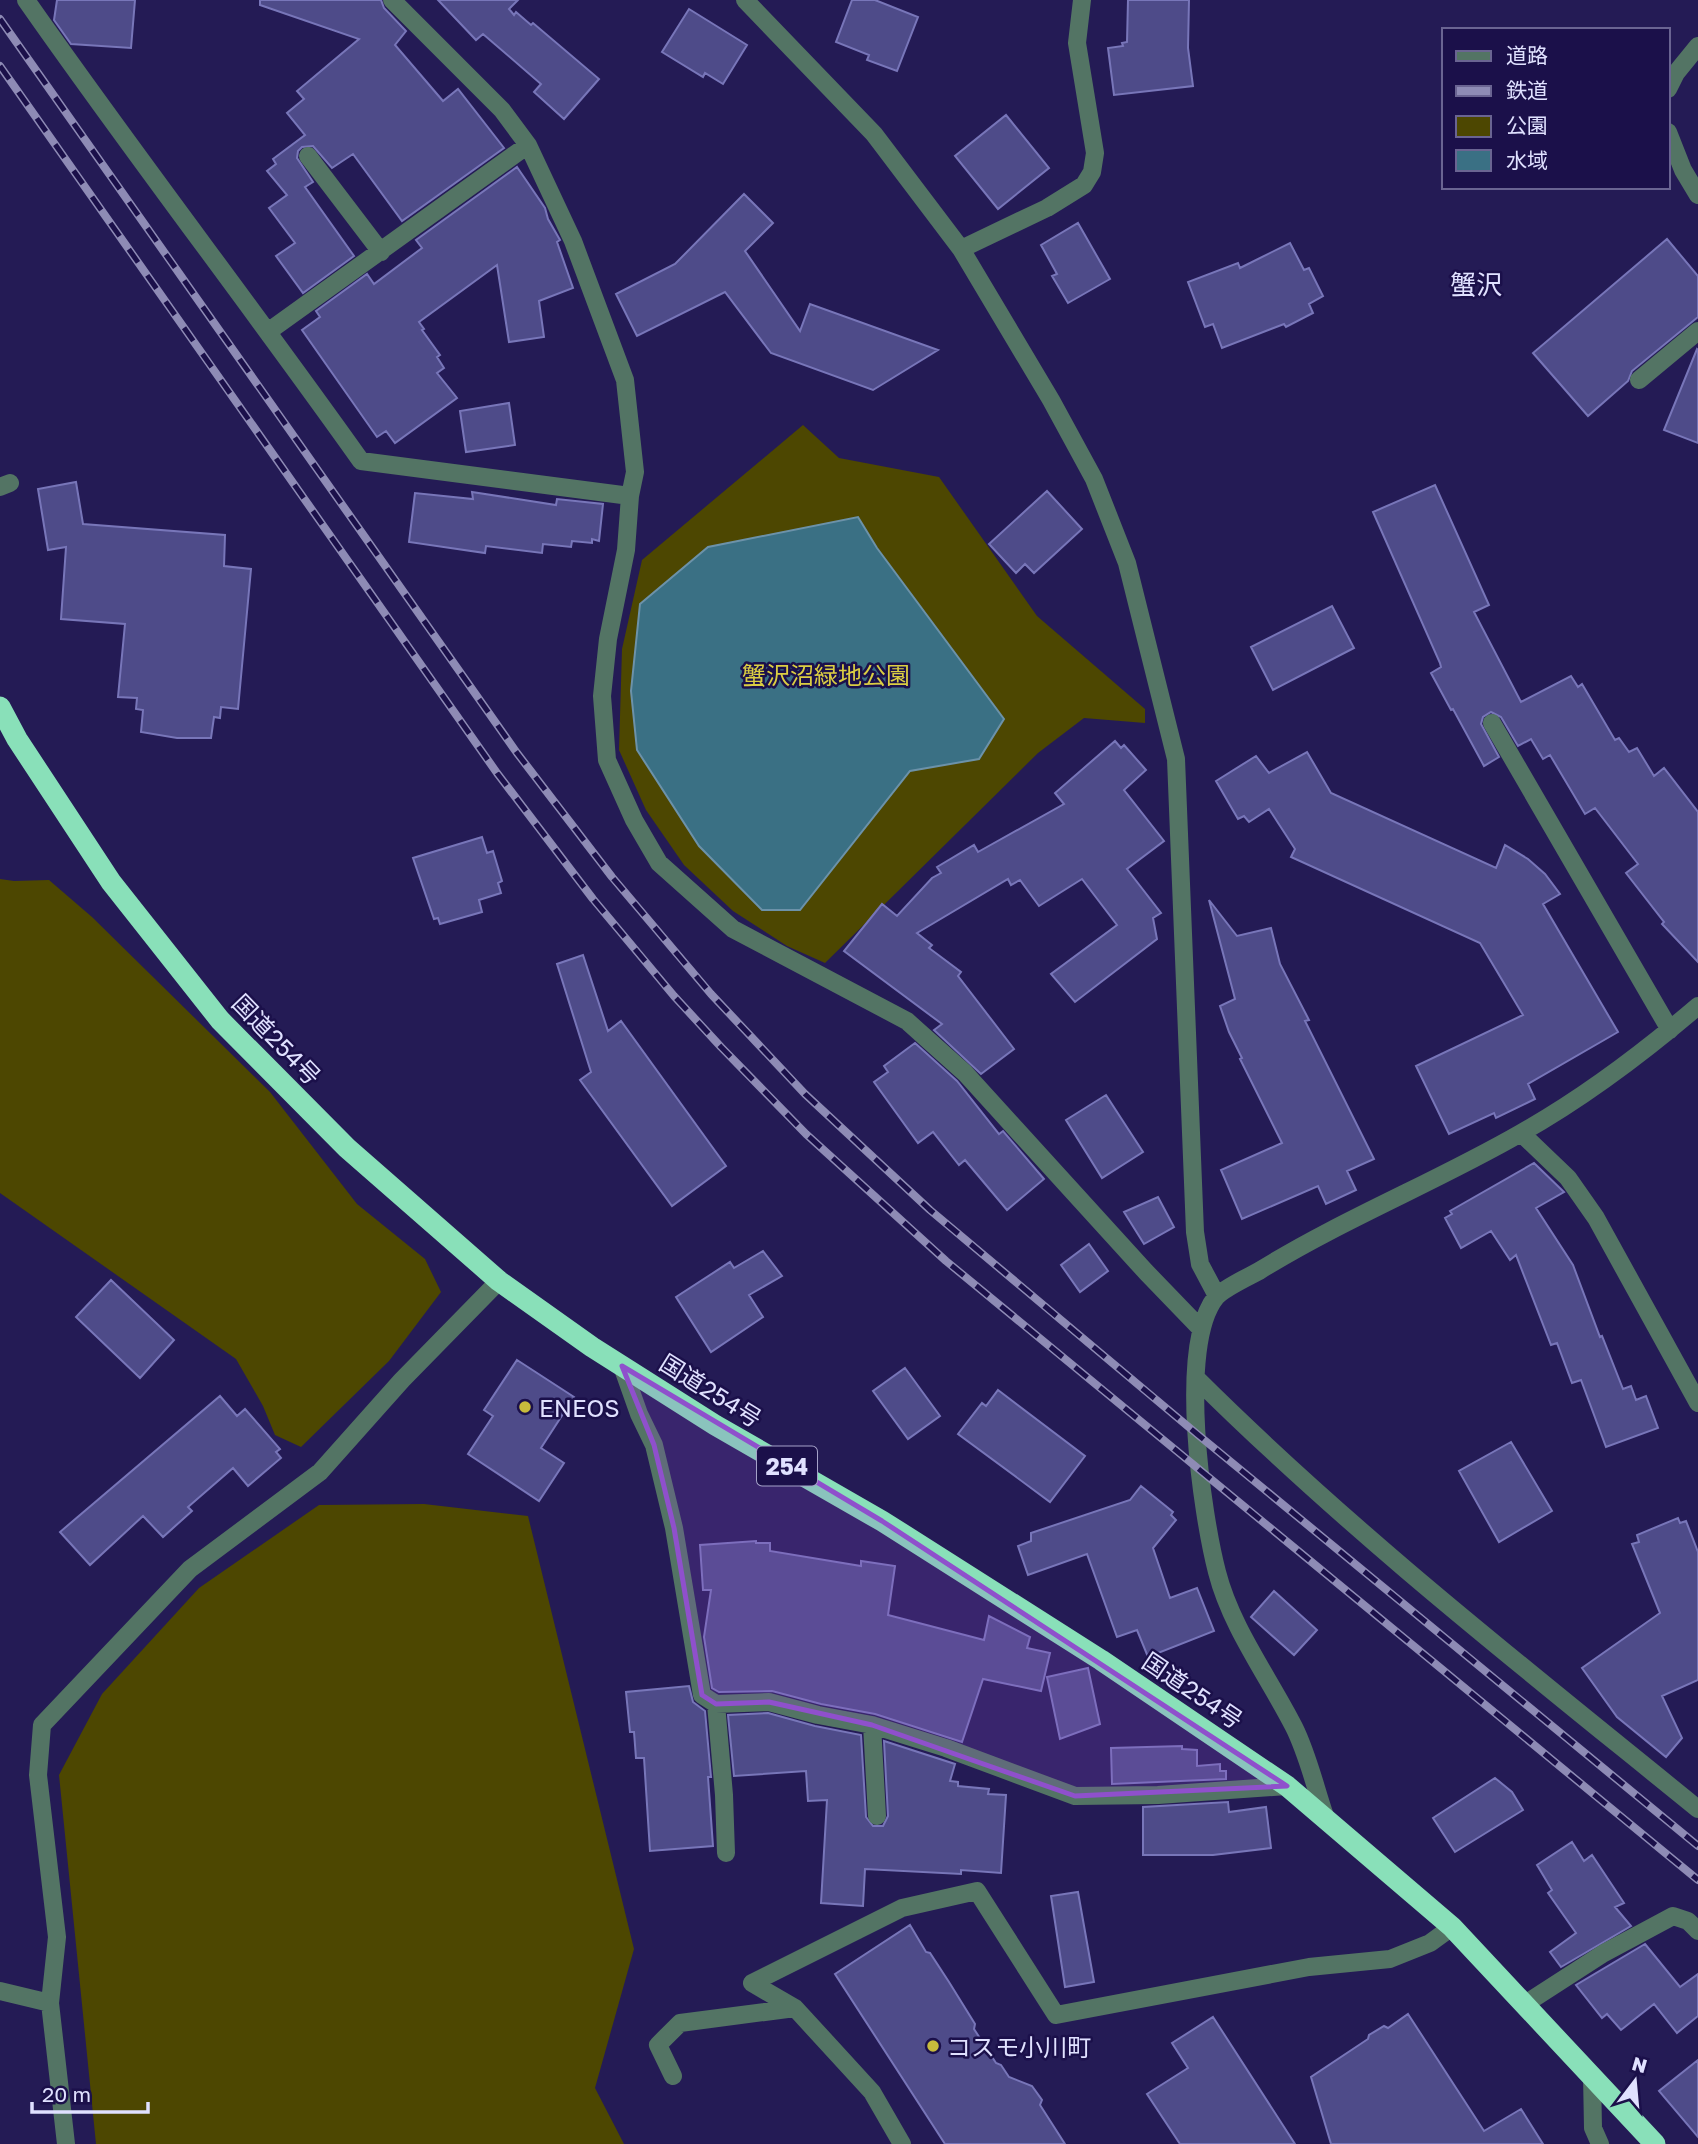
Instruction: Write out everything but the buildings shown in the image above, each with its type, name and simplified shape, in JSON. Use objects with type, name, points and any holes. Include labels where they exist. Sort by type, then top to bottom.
[{"type":"highway","name":"国道254号","points":[[0,708],[17,739],[111,882],[220,1020],[347,1148],[499,1281],[622,1366],[715,1425],[893,1529],[1101,1660],[1287,1786],[1452,1927],[1655,2144]]},
{"type":"street","points":[[26,0],[117,130],[269,331],[361,461],[630,496]]},
{"type":"street","points":[[392,0],[502,110],[528,145],[573,241],[625,380],[635,472],[630,496],[626,550],[608,639],[602,696],[607,760],[634,820],[659,863],[733,929],[907,1021],[965,1073],[1201,1329]]},
{"type":"street","points":[[745,0],[874,134],[961,249],[1051,400],[1094,479],[1127,563],[1173,749],[1176,773],[1195,1231],[1199,1264],[1217,1296]]},
{"type":"street","points":[[961,249],[1047,208],[1084,185],[1092,172],[1095,153],[1077,43],[1082,0]]},
{"type":"street","points":[[1670,85],[1676,72],[1698,46]]},
{"type":"street","points":[[1670,137],[1683,170],[1698,195]]},
{"type":"street","points":[[269,331],[528,145]]},
{"type":"street","points":[[308,156],[381,252]]},
{"type":"street","points":[[1639,380],[1698,331]]},
{"type":"street","points":[[1492,723],[1670,1030]]},
{"type":"street","points":[[1325,1816],[1295,1729],[1228,1604],[1218,1575],[1208,1535],[1197,1434],[1196,1378],[1201,1329],[1217,1296],[1279,1258],[1521,1133],[1577,1099],[1633,1059],[1698,1006]]},
{"type":"street","points":[[1521,1133],[1568,1178],[1596,1218],[1698,1404]]},
{"type":"street","points":[[66,2144],[50,2003],[57,1937],[37,1775],[42,1725],[190,1569],[320,1472],[402,1380],[499,1281]]},
{"type":"street","points":[[622,1366],[639,1414],[654,1445],[668,1504],[702,1695],[716,1704],[769,1702],[872,1726],[946,1748],[1075,1796],[1158,1796],[1287,1786]]},
{"type":"street","points":[[1196,1378],[1349,1521],[1481,1633],[1698,1809]]},
{"type":"street","points":[[716,1704],[726,1853]]},
{"type":"street","points":[[872,1726],[877,1816]]},
{"type":"street","points":[[902,2144],[872,2092],[795,2008],[752,1983],[902,1908],[977,1891],[1056,2015],[1309,1967],[1390,1959],[1430,1943],[1452,1927]]},
{"type":"street","points":[[1525,2004],[1604,1954],[1673,1916],[1693,1926]]},
{"type":"street","points":[[0,1991],[50,2003]]},
{"type":"street","points":[[673,2076],[658,2045],[680,2023],[795,2008]]},
{"type":"street","points":[[1592,2076],[1593,2128],[1600,2144]]},
{"type":"highlighted area","points":[[622,1366],[882,1521],[1287,1786],[1075,1796],[872,1725],[769,1702],[716,1704],[702,1695],[674,1528],[654,1445]]},
{"type":"green space","name":"蟹沢沼緑地公園","points":[[803,425],[839,458],[939,477],[1037,616],[1145,709],[1145,723],[1084,718],[1038,753],[825,963],[787,946],[733,911],[684,865],[646,810],[619,750],[622,649],[642,560]]},
{"type":"green space","points":[[0,879],[49,880],[92,917],[270,1092],[357,1204],[425,1259],[441,1292],[389,1361],[301,1447],[275,1435],[263,1406],[236,1359],[0,1193]]},
{"type":"green space","points":[[424,1504],[528,1516],[634,1949],[595,2088],[624,2144],[96,2144],[59,1775],[102,1694],[199,1588],[319,1505]]},
{"type":"water","points":[[858,517],[877,548],[1004,719],[979,759],[910,771],[800,910],[762,910],[699,846],[637,750],[631,691],[640,604],[708,547]]},
{"type":"railway","points":[[0,19],[517,753],[612,877],[711,994],[805,1094],[930,1210],[1197,1434],[1698,1846]]},
{"type":"railway","points":[[0,66],[497,773],[593,899],[674,996],[721,1047],[806,1134],[946,1261],[1698,1880]]},
{"type":"place","name":"ENEOS","points":[[525,1407]]},
{"type":"place","name":"コスモ小川町","points":[[933,2046]]},
{"type":"district","name":"蟹沢","points":[[1476,284]]}]
